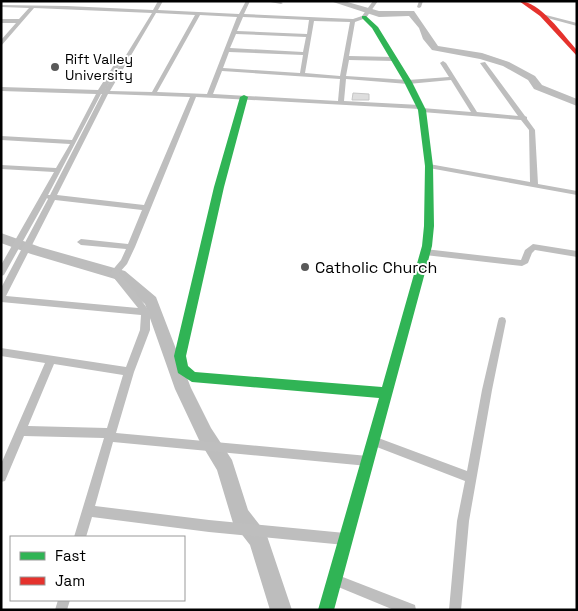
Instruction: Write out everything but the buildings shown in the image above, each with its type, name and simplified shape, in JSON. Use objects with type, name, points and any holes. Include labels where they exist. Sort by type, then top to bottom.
[{"type":"street","points":[[19,6],[23,1]]},
{"type":"street","points":[[66,7],[71,1]]},
{"type":"street","points":[[154,11],[157,1]]},
{"type":"street","points":[[1,273],[102,93],[161,1]]},
{"type":"street","points":[[209,96],[240,16],[248,1]]},
{"type":"street","points":[[267,1],[281,3]]},
{"type":"street","points":[[1,6],[66,7],[352,21],[364,17],[376,1]]},
{"type":"street","points":[[522,1],[542,15],[577,54]]},
{"type":"street","points":[[2,42],[33,6]]},
{"type":"street","points":[[153,95],[198,14]]},
{"type":"street","points":[[542,15],[577,24]]},
{"type":"street","points":[[326,610],[425,252],[429,226],[428,166],[421,108],[375,26],[364,17]]},
{"type":"street","points":[[302,75],[312,19]]},
{"type":"street","points":[[1,21],[21,21]]},
{"type":"street","points":[[341,103],[352,21]]},
{"type":"street","points":[[234,32],[308,36]]},
{"type":"street","points":[[228,50],[306,54]]},
{"type":"street","points":[[347,58],[394,59]]},
{"type":"street","points":[[443,63],[476,114]]},
{"type":"street","points":[[483,63],[532,130],[534,138],[532,160],[534,184]]},
{"type":"street","points":[[220,69],[408,82],[452,78]]},
{"type":"street","points":[[1,89],[209,96],[341,103],[421,108],[525,118]]},
{"type":"street","points":[[102,93],[53,197],[1,298],[146,312]]},
{"type":"street","points":[[80,536],[129,372],[145,330],[146,312],[114,274],[124,262],[131,247],[193,96]]},
{"type":"street","points":[[244,98],[219,187],[188,318],[180,356],[180,368],[185,374],[192,377],[386,393]]},
{"type":"street","points":[[1,138],[74,142]]},
{"type":"street","points":[[428,166],[577,193]]},
{"type":"street","points":[[1,167],[59,170]]},
{"type":"street","points":[[44,196],[146,208]]},
{"type":"street","points":[[81,242],[131,247]]},
{"type":"street","points":[[425,252],[522,264],[533,247],[577,254]]},
{"type":"street","points":[[455,610],[463,522],[470,478],[502,321]]},
{"type":"street","points":[[1,352],[129,372]]},
{"type":"street","points":[[1,477],[51,360]]},
{"type":"street","points":[[20,431],[110,435],[368,461]]},
{"type":"street","points":[[373,441],[470,478]]},
{"type":"street","points":[[87,511],[209,526],[345,539]]},
{"type":"street","points":[[335,580],[410,610]]},
{"type":"waterway","points":[[334,1],[379,14],[411,13],[423,28],[427,39],[435,48],[482,56],[506,64],[532,78],[538,87],[577,103]]},
{"type":"waterway","points":[[1,238],[36,251],[120,275],[151,301],[183,389],[205,434],[225,466],[240,516],[259,540],[281,610]]},
{"type":"traffic: fast","points":[[326,610],[418,280],[427,246],[429,226],[429,166],[422,110],[408,82],[375,27],[364,17]]},
{"type":"traffic: fast","points":[[244,97],[219,187],[180,356],[182,369],[192,377],[386,393]]},
{"type":"traffic: jam","points":[[522,1],[542,15],[577,54]]},
{"type":"place","name":"Rift Valley University","points":[[55,67]]},
{"type":"place","name":"Catholic Church","points":[[305,267]]}]
